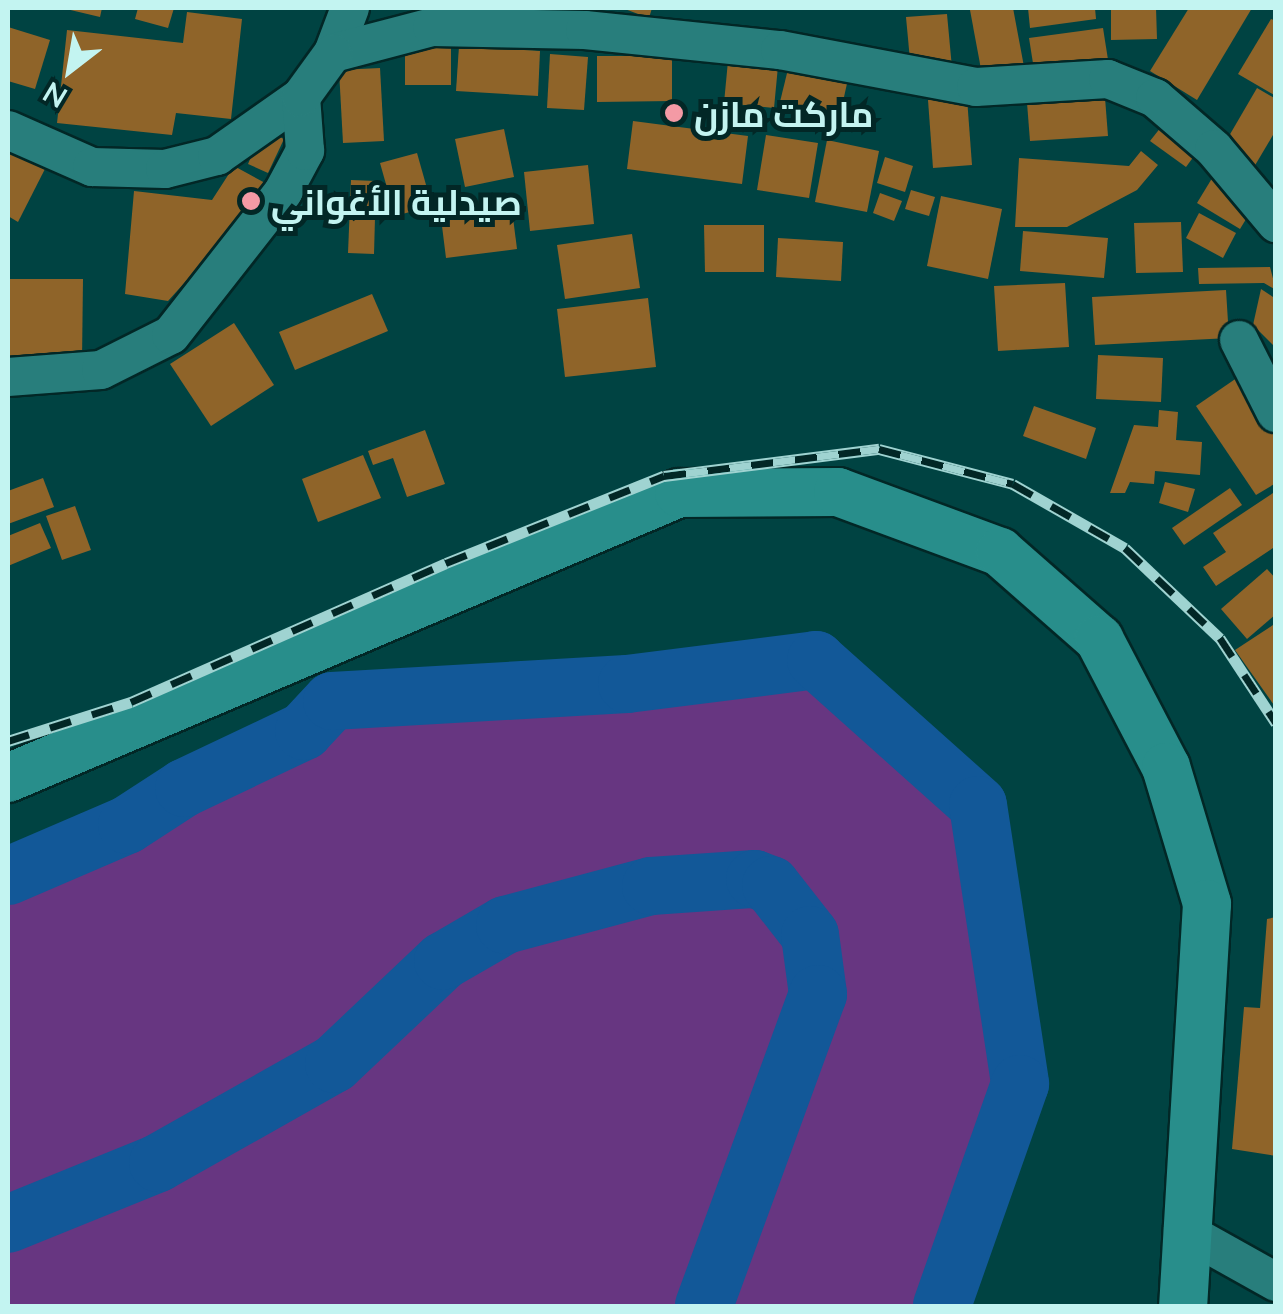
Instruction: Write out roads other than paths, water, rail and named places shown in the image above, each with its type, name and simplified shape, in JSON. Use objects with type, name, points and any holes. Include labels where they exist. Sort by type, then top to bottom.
[{"type":"main road","points":[[8,778],[680,493],[838,492],[1000,552],[1100,639],[1166,767],[1207,904],[1183,1230],[1183,1306]]},
{"type":"street","points":[[8,130],[92,167],[165,169],[217,156],[300,98],[333,52],[350,8]]},
{"type":"street","points":[[333,52],[432,27],[585,30],[780,50],[976,87],[1108,79],[1169,110],[1214,148],[1276,222]]},
{"type":"street","points":[[8,376],[101,370],[171,336],[283,192],[305,151],[300,98]]},
{"type":"street","points":[[1240,340],[1276,414]]},
{"type":"street","points":[[1183,1230],[1276,1282]]},
{"type":"waterway","points":[[8,876],[127,825],[184,788],[304,731],[332,701],[627,684],[816,660],[978,805],[1020,1084],[942,1306]]},
{"type":"waterway","points":[[8,1224],[158,1163],[334,1064],[443,961],[505,925],[651,886],[755,879],[771,885],[810,935],[818,994],[704,1306]]},
{"type":"railway","points":[[8,741],[131,702],[446,563],[664,476],[879,449],[1013,484],[1125,548],[1220,638],[1276,723]]},
{"type":"place","name":"ماركت مازن","points":[[674,113]]},
{"type":"place","name":"صيدلية الأغواني","points":[[251,201]]}]
